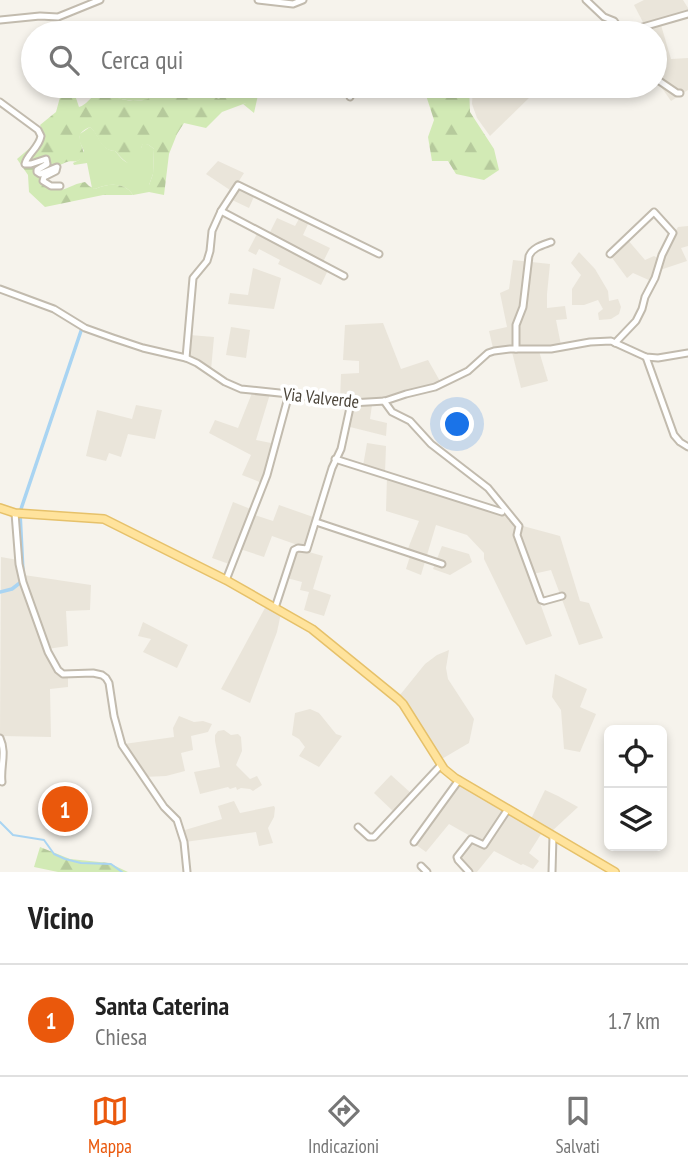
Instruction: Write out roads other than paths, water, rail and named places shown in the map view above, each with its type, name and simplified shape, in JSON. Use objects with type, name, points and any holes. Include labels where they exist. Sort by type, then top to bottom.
[{"type":"main road","points":[[0,508],[18,514],[104,519],[226,580],[312,629],[398,699],[444,769],[615,872]]},
{"type":"street","points":[[0,20],[30,16],[58,17],[100,0]]},
{"type":"street","points":[[258,0],[293,4],[303,0]]},
{"type":"street","points":[[586,0],[612,21]]},
{"type":"street","points":[[664,21],[688,14]]},
{"type":"street","points":[[667,86],[680,93]]},
{"type":"street","points":[[0,103],[38,130],[41,136],[38,146],[25,164],[46,159],[47,164],[37,172],[40,174],[57,167],[56,171],[44,177],[43,181],[51,186],[60,186]]},
{"type":"street","points":[[186,358],[193,278],[207,261],[212,231],[238,185],[379,254]]},
{"type":"street","points":[[221,211],[344,276]]},
{"type":"street","points":[[610,254],[654,212],[673,233],[636,321],[615,343]]},
{"type":"street","points":[[516,349],[516,325],[523,307],[529,256],[535,248],[551,242]]},
{"type":"street","name":"Via Valverde","points":[[0,289],[54,309],[85,328],[143,348],[186,358],[241,389],[351,403],[384,401],[435,387],[468,371],[494,351],[551,349],[611,341],[646,358]]},
{"type":"street","points":[[688,353],[646,358],[674,435],[688,447]]},
{"type":"street","points":[[226,580],[267,475],[289,394]]},
{"type":"street","points":[[384,401],[392,412],[410,422],[431,444],[488,488],[519,526],[517,535],[541,600],[562,596]]},
{"type":"street","points":[[275,608],[294,550],[307,549],[335,459],[341,449],[351,403]]},
{"type":"street","points":[[335,459],[502,513]]},
{"type":"street","points":[[18,514],[19,564],[48,652],[63,674],[93,673],[106,678],[122,745],[164,807],[177,820],[184,842],[187,872]]},
{"type":"street","points":[[316,522],[442,564]]},
{"type":"street","points":[[0,738],[4,757],[1,768],[2,782]]},
{"type":"street","points":[[358,827],[369,837],[374,837],[442,765]]},
{"type":"street","points":[[414,842],[459,780]]},
{"type":"street","points":[[469,872],[457,857],[471,839],[484,845],[508,809]]},
{"type":"street","points":[[552,872],[553,835]]},
{"type":"street","points":[[421,866],[427,872]]},
{"type":"waterway","points":[[23,572],[20,512],[82,328]]},
{"type":"waterway","points":[[0,592],[12,589],[21,582]]},
{"type":"waterway","points":[[0,822],[13,835],[44,840],[54,854],[65,859],[81,863],[111,864],[122,872]]},
{"type":"place","name":"Santa Caterina","points":[[65,809]]}]
